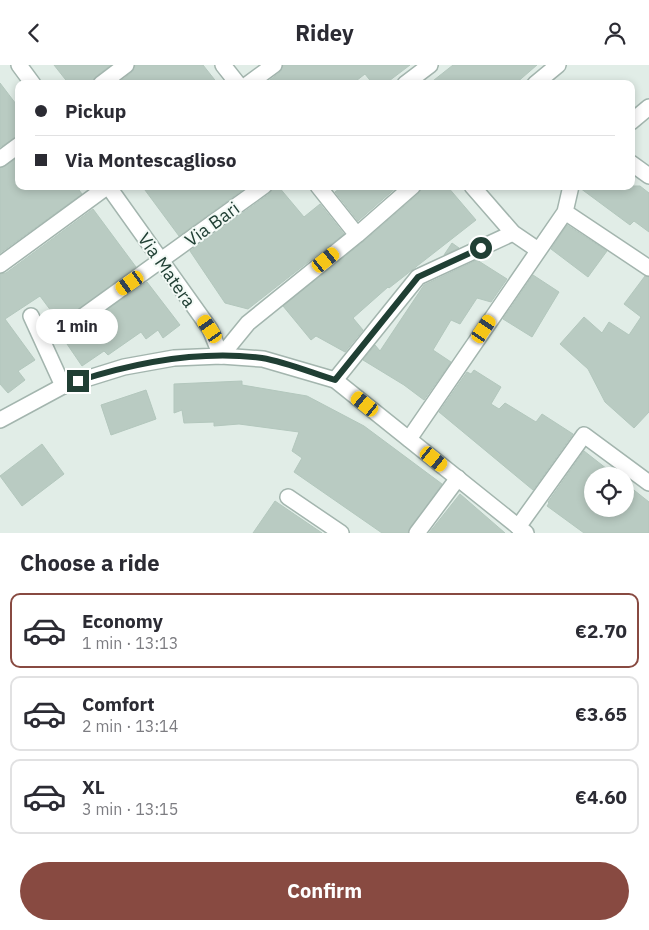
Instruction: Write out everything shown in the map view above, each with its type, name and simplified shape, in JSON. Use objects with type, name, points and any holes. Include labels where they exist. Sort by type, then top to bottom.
[{"type":"street","points":[[19,65],[30,80]]},
{"type":"street","points":[[106,80],[126,65]]},
{"type":"street","points":[[223,65],[235,80]]},
{"type":"street","points":[[253,80],[274,65]]},
{"type":"street","points":[[540,80],[558,65]]},
{"type":"street","points":[[411,80],[423,72]]},
{"type":"street","points":[[635,119],[649,107]]},
{"type":"street","points":[[0,159],[15,148]]},
{"type":"street","points":[[635,166],[649,176]]},
{"type":"street","points":[[0,265],[103,190]]},
{"type":"street","name":"Via Matera","points":[[111,190],[210,329],[221,356]]},
{"type":"street","name":"Via Bari","points":[[68,327],[259,190]]},
{"type":"street","points":[[321,190],[357,235]]},
{"type":"street","points":[[221,356],[248,323],[357,235],[408,190]]},
{"type":"street","points":[[475,190],[513,233],[538,251]]},
{"type":"street","points":[[409,439],[565,211],[570,190]]},
{"type":"street","points":[[565,211],[649,268]]},
{"type":"street","points":[[335,380],[418,277],[513,233]]},
{"type":"street","points":[[31,316],[63,386]]},
{"type":"street","points":[[0,420],[63,386],[124,367],[174,358],[221,356],[263,359],[335,380],[522,530],[584,435],[649,483]]},
{"type":"street","points":[[417,533],[458,478]]},
{"type":"street","points":[[288,497],[341,533]]},
{"type":"building","points":[[54,65],[111,65],[94,80],[66,80]]},
{"type":"building","points":[[135,65],[203,65],[215,80],[122,80],[132,72]]},
{"type":"building","points":[[283,65],[410,65],[390,80],[370,80],[365,74],[357,80],[270,80],[280,72]]},
{"type":"building","points":[[453,65],[537,65],[520,80],[434,80]]},
{"type":"building","points":[[0,83],[15,103],[15,138],[0,147]]},
{"type":"building","points":[[15,159],[15,190],[79,190],[82,194],[0,253],[0,168]]},
{"type":"building","points":[[635,186],[640,186],[649,193],[649,232],[634,221],[630,225],[583,190],[635,190]]},
{"type":"building","points":[[145,190],[242,190],[179,236]]},
{"type":"building","points":[[271,190],[281,190],[304,217],[320,204],[344,234],[248,309],[225,303],[190,251],[269,194]]},
{"type":"building","points":[[338,190],[393,190],[358,221],[335,192]]},
{"type":"building","points":[[420,190],[450,190],[476,220],[388,287],[353,318],[363,330],[345,352],[316,336],[311,340],[283,306],[363,242]]},
{"type":"building","points":[[93,209],[136,267],[60,323],[40,296],[5,319],[35,360],[18,371],[25,380],[8,393],[0,384],[0,274],[6,273]]},
{"type":"building","points":[[567,225],[607,251],[588,277],[551,249]]},
{"type":"building","points":[[452,243],[459,248],[444,255]]},
{"type":"building","points":[[477,260],[507,279],[491,302],[477,298],[460,324],[451,320],[433,350],[451,362],[424,400],[404,385],[363,360],[375,345],[380,351],[424,285]]},
{"type":"building","points":[[533,275],[559,292],[532,337],[503,319]]},
{"type":"building","points":[[645,276],[649,277],[649,412],[634,428],[605,402],[588,369],[560,344],[584,317],[602,333],[609,322],[629,335],[641,317],[624,304]]},
{"type":"building","points":[[147,282],[180,325],[163,338],[158,330],[146,339],[141,332],[108,355],[104,351],[82,366],[67,344],[72,340],[69,336]]},
{"type":"building","points":[[474,370],[501,387],[491,404],[499,409],[505,403],[536,422],[542,414],[573,434],[533,490],[439,412],[467,372],[471,374]]},
{"type":"building","points":[[242,381],[242,385],[307,396],[364,426],[442,484],[408,533],[382,533],[294,472],[302,458],[292,451],[299,432],[239,424],[214,426],[214,422],[184,423],[182,410],[174,413],[174,384]]},
{"type":"building","points":[[146,390],[156,419],[111,435],[101,405]]},
{"type":"building","points":[[42,444],[64,474],[22,506],[0,476]]},
{"type":"building","points":[[584,451],[604,467],[584,467],[584,517],[634,517],[634,490],[649,502],[649,533],[584,533],[547,506]]},
{"type":"building","points":[[460,494],[505,533],[429,533]]},
{"type":"building","points":[[275,501],[322,533],[253,533]]},
{"type":"route","points":[[78,381],[124,367],[174,358],[221,356],[263,359],[335,380],[418,277],[481,248]]}]
